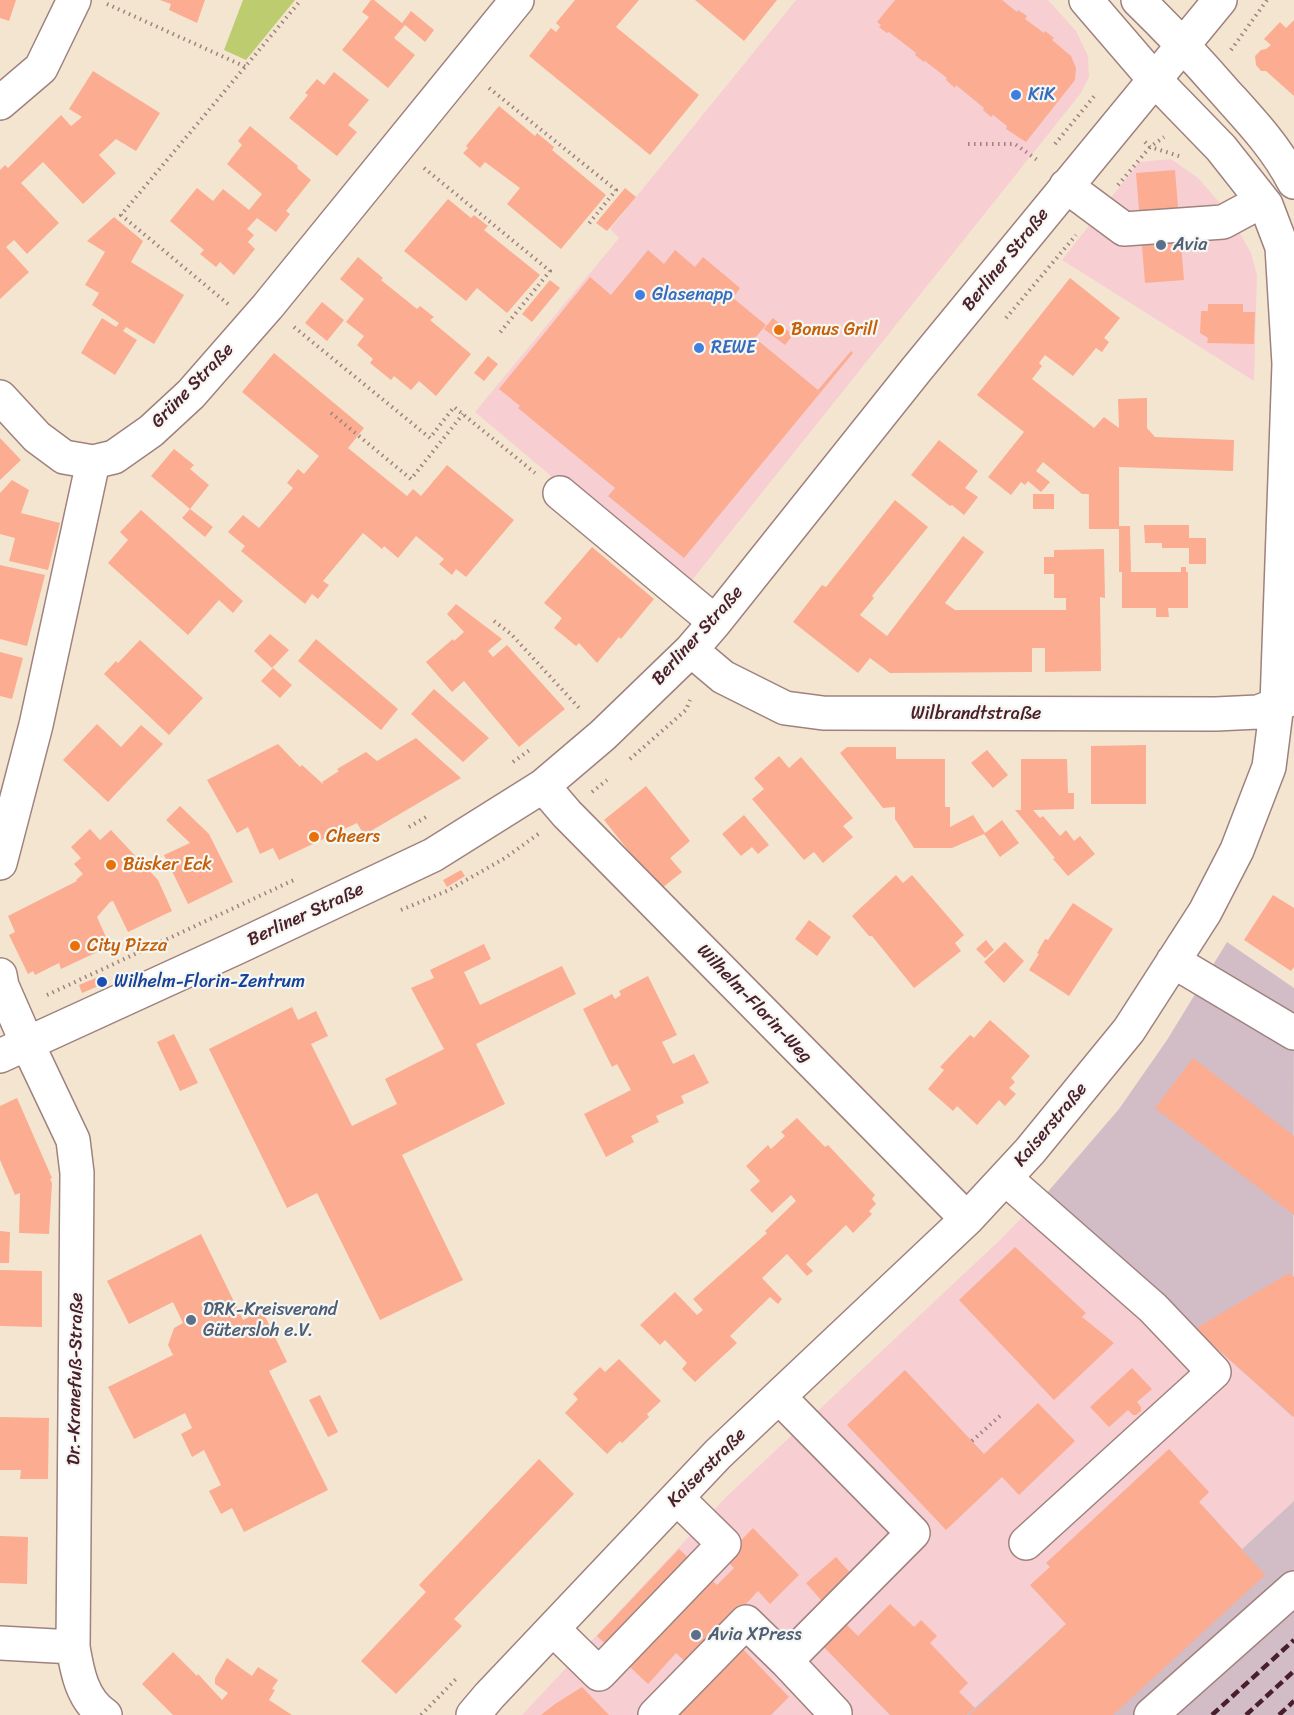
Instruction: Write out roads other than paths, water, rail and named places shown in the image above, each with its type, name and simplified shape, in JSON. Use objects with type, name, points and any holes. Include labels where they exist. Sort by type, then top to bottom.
[{"type":"street","points":[[0,103],[41,68],[74,0]]},
{"type":"street","name":"Grüne Straße","points":[[93,462],[114,457],[151,430],[191,394],[260,314],[517,0]]},
{"type":"street","name":"Kaiserstraße","points":[[473,1715],[718,1454],[967,1219],[1030,1151],[1129,1030],[1205,912],[1282,769],[1286,701],[1292,351],[1288,247],[1266,206],[1221,148],[1154,79],[1086,0]]},
{"type":"street","points":[[1138,0],[1183,44],[1282,159],[1294,182]]},
{"type":"street","name":"Berliner Straße","points":[[13,1049],[433,855],[543,786],[603,735],[691,650],[715,622],[909,379],[1220,0]]},
{"type":"street","points":[[1066,186],[1124,229],[1223,222],[1262,201]]},
{"type":"street","points":[[0,398],[38,437],[64,457],[93,462],[36,725],[0,863]]},
{"type":"street","points":[[560,493],[715,622]]},
{"type":"street","name":"Wilbrandtstraße","points":[[691,650],[723,677],[785,708],[823,713],[1216,714],[1258,711],[1286,701]]},
{"type":"street","name":"Wilhelm-Florin-Weg","points":[[543,786],[567,814],[967,1219]]},
{"type":"street","points":[[1173,961],[1294,1033]]},
{"type":"street","points":[[0,975],[2,986],[13,1011],[13,1049]]},
{"type":"street","name":"Dr.-Kranefuß-Straße","points":[[13,1049],[73,1140],[78,1173],[73,1647],[80,1682],[100,1712],[105,1715]]},
{"type":"street","points":[[1005,1178],[1153,1308],[1214,1372],[1026,1543]]},
{"type":"street","points":[[779,1397],[914,1533],[786,1661]]},
{"type":"street","points":[[553,1629],[599,1674],[724,1544],[677,1498]]},
{"type":"street","points":[[1151,1715],[1294,1588]]},
{"type":"street","points":[[655,1715],[746,1622],[835,1713],[832,1715]]},
{"type":"street","points":[[0,1643],[73,1647]]},
{"type":"railway","points":[[1212,1715],[1294,1640]]},
{"type":"railway","points":[[1246,1715],[1294,1671]]},
{"type":"railway","points":[[1279,1715],[1294,1701]]},
{"type":"place","name":"KiK","points":[[1016,95]]},
{"type":"place","name":"Avia","points":[[1161,245]]},
{"type":"place","name":"Glasenapp","points":[[640,295]]},
{"type":"place","name":"Bonus Grill","points":[[779,330]]},
{"type":"place","name":"REWE","points":[[699,348]]},
{"type":"place","name":"Cheers","points":[[314,837]]},
{"type":"place","name":"Büsker Eck","points":[[111,865]]},
{"type":"place","name":"City Pizza","points":[[75,946]]},
{"type":"place","name":"Wilhelm-Florin-Zentrum","points":[[102,982]]},
{"type":"place","name":"DRK-Kreisverand Gütersloh e.V.","points":[[191,1320]]},
{"type":"place","name":"Avia XPress","points":[[696,1635]]}]
